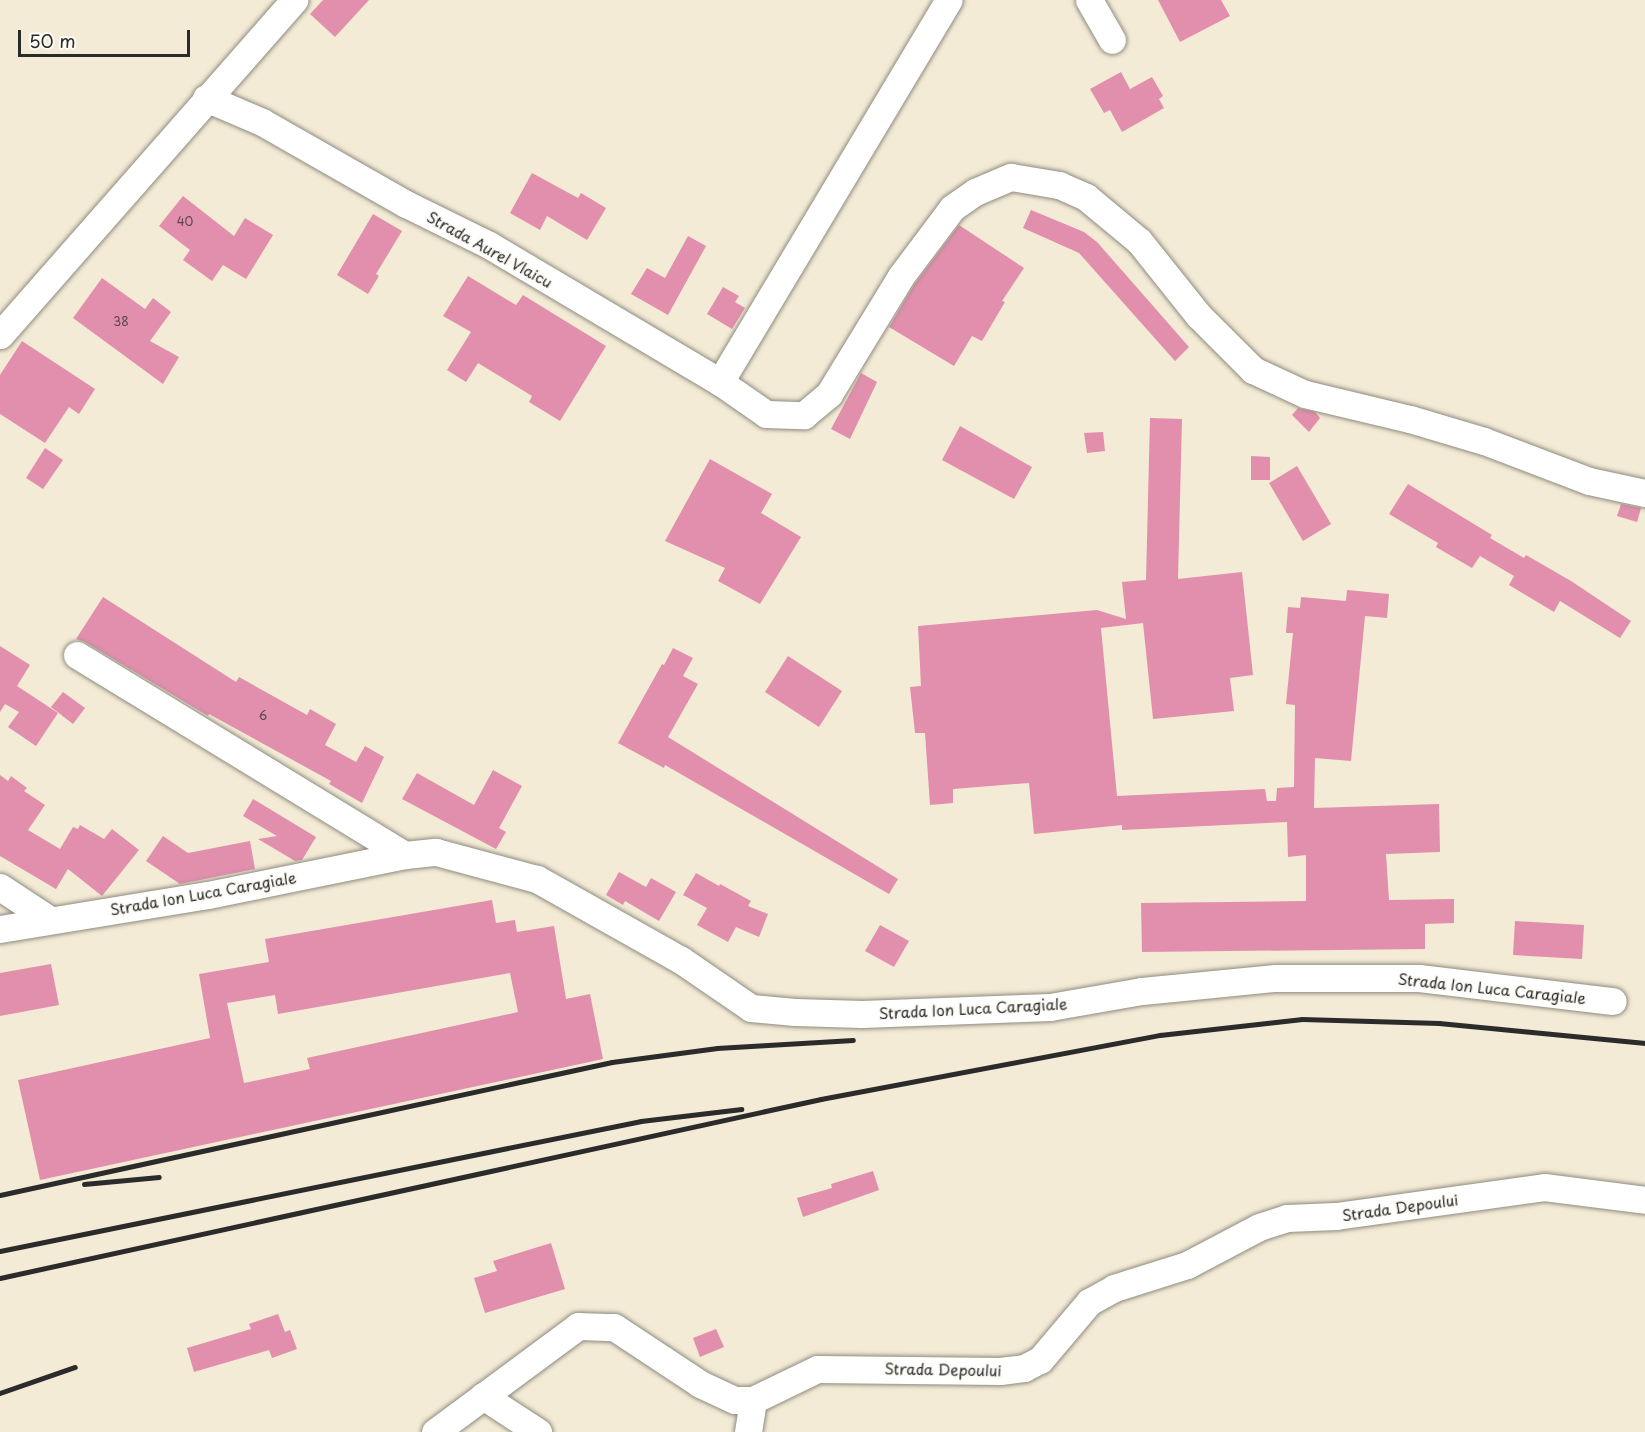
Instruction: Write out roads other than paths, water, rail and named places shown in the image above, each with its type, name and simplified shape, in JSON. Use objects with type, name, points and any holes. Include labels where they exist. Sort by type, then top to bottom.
[{"type":"street","points":[[0,335],[294,0]]},
{"type":"street","points":[[720,382],[949,0]]},
{"type":"street","points":[[1089,0],[1112,40]]},
{"type":"street","name":"Strada Aurel Vlaicu","points":[[206,98],[262,122],[375,187],[489,245],[720,382],[766,414],[804,416],[829,394],[902,276],[952,208],[975,192],[1011,177],[1059,185],[1086,197],[1139,241],[1198,315],[1253,370],[1305,394],[1484,441],[1590,481],[1645,493]]},
{"type":"street","points":[[77,655],[405,855]]},
{"type":"street","name":"Strada Ion Luca Caragiale","points":[[0,929],[208,895],[405,855],[436,852],[537,879],[681,960],[751,1008],[862,1014],[1050,1007],[1142,991],[1275,978],[1419,978],[1613,1000]]},
{"type":"street","points":[[0,887],[50,920]]},
{"type":"street","name":"Strada Depoului","points":[[753,1400],[817,1369],[1000,1371],[1024,1368],[1040,1359],[1089,1302],[1114,1288],[1187,1265],[1259,1227],[1287,1218],[1336,1216],[1544,1186],[1645,1200]]},
{"type":"street","points":[[435,1432],[578,1326],[597,1325],[614,1327],[700,1384],[735,1400],[753,1400],[748,1432]]},
{"type":"street","points":[[483,1396],[538,1432]]},
{"type":"railway","points":[[0,1278],[821,1099],[1160,1035],[1302,1019],[1439,1023],[1645,1043]]},
{"type":"railway","points":[[0,1195],[612,1062],[717,1048],[853,1040]]},
{"type":"railway","points":[[0,1251],[641,1121],[741,1109]]},
{"type":"railway","points":[[84,1184],[159,1177]]},
{"type":"railway","points":[[0,1393],[75,1367]]}]
